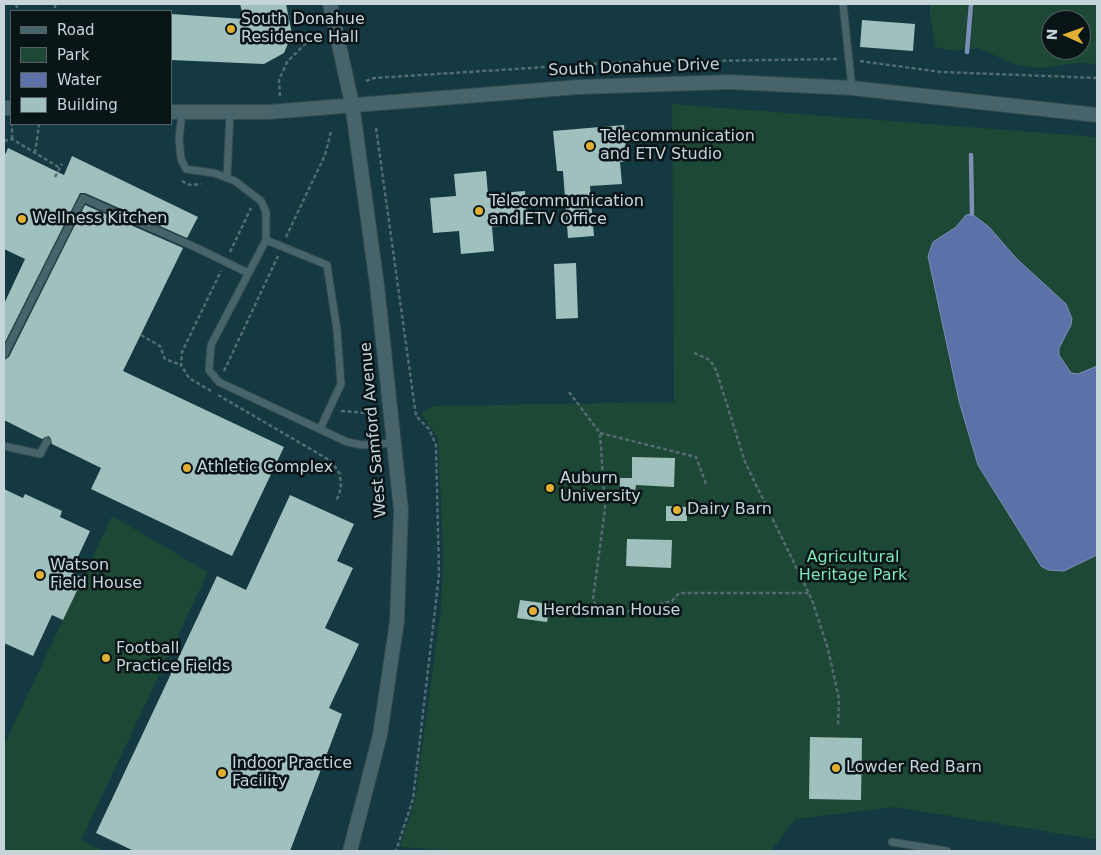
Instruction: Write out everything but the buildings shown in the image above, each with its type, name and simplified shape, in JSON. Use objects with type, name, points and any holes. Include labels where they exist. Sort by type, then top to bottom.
[{"type":"street","name":"West Samford Avenue","points":[[330,4],[352,104],[377,285],[401,510],[397,621],[380,735],[350,851]]},
{"type":"street","name":"South Donahue Drive","points":[[176,113],[230,114],[634,84],[730,82],[852,88],[1097,115]]},
{"type":"lane","points":[[843,4],[852,88]]},
{"type":"lane","points":[[176,113],[181,158],[186,168],[227,178],[250,191],[262,201],[266,212],[266,240],[211,345],[209,370],[219,382],[347,442],[363,445],[394,442]]},
{"type":"lane","points":[[227,178],[230,114]]},
{"type":"lane","points":[[4,355],[83,198],[248,273]]},
{"type":"lane","points":[[266,240],[327,265],[342,368],[341,384],[320,429]]},
{"type":"lane","points":[[4,446],[40,454],[47,441]]},
{"type":"lane","points":[[892,842],[947,851]]},
{"type":"path","points":[[280,96],[279,80],[287,62],[305,44],[322,39]]},
{"type":"path","points":[[366,81],[374,78],[624,62],[841,59]]},
{"type":"path","points":[[856,60],[942,72],[1097,78]]},
{"type":"path","points":[[12,125],[12,139]]},
{"type":"path","points":[[35,153],[38,125]]},
{"type":"path","points":[[214,393],[325,155],[331,132]]},
{"type":"path","points":[[4,141],[12,139],[61,166],[55,177]]},
{"type":"path","points":[[140,335],[160,346],[165,359],[171,363],[181,365]]},
{"type":"path","points":[[694,353],[710,360],[716,370],[745,462],[809,593],[828,649],[839,699],[838,725]]},
{"type":"path","points":[[569,392],[600,433],[605,509],[593,598],[597,609],[610,612],[626,612],[672,601],[679,594],[809,593]]},
{"type":"path","points":[[330,408],[342,412],[368,413]]},
{"type":"path","points":[[600,433],[696,456],[706,484]]},
{"type":"shaded area","name":"Auburn University","points":[[4,4],[1097,4],[1097,851],[4,851]]},
{"type":"green space","points":[[930,4],[1097,4],[1097,64],[1077,63],[1040,68],[1016,65],[978,48],[953,51],[936,47],[930,16]]},
{"type":"green space","name":"Agricultural Heritage Park","points":[[672,104],[1097,137],[1097,840],[896,807],[795,819],[771,851],[466,851],[400,847],[415,800],[441,609],[443,553],[438,438],[421,413],[432,406],[674,402]]},
{"type":"green space","name":"Football Practice Fields","points":[[112,516],[208,572],[81,840],[104,851],[4,851],[4,745]]},
{"type":"water","points":[[972,214],[989,227],[1016,258],[1066,304],[1072,319],[1071,325],[1059,348],[1059,355],[1071,373],[1078,374],[1097,366],[1097,555],[1064,571],[1048,570],[1041,566],[978,465],[959,401],[928,256],[933,242],[956,227],[966,215]]},
{"type":"waterway","points":[[967,52],[971,4]]},
{"type":"waterway","points":[[971,155],[972,214]]},
{"type":"place","name":"South Donahue Residence Hall","points":[[231,29]]},
{"type":"place","name":"Telecommunication and ETV Studio","points":[[590,146]]},
{"type":"place","name":"Telecommunication and ETV Office","points":[[479,211]]},
{"type":"place","name":"Wellness Kitchen","points":[[22,219]]},
{"type":"place","name":"Athletic Complex","points":[[187,468]]},
{"type":"place","name":"Auburn University","points":[[550,488]]},
{"type":"place","name":"Dairy Barn","points":[[677,510]]},
{"type":"place","name":"Watson Field House","points":[[40,575]]},
{"type":"place","name":"Herdsman House","points":[[533,611]]},
{"type":"place","name":"Football Practice Fields","points":[[106,658]]},
{"type":"place","name":"Lowder Red Barn","points":[[836,768]]},
{"type":"place","name":"Indoor Practice Facility","points":[[222,773]]}]
